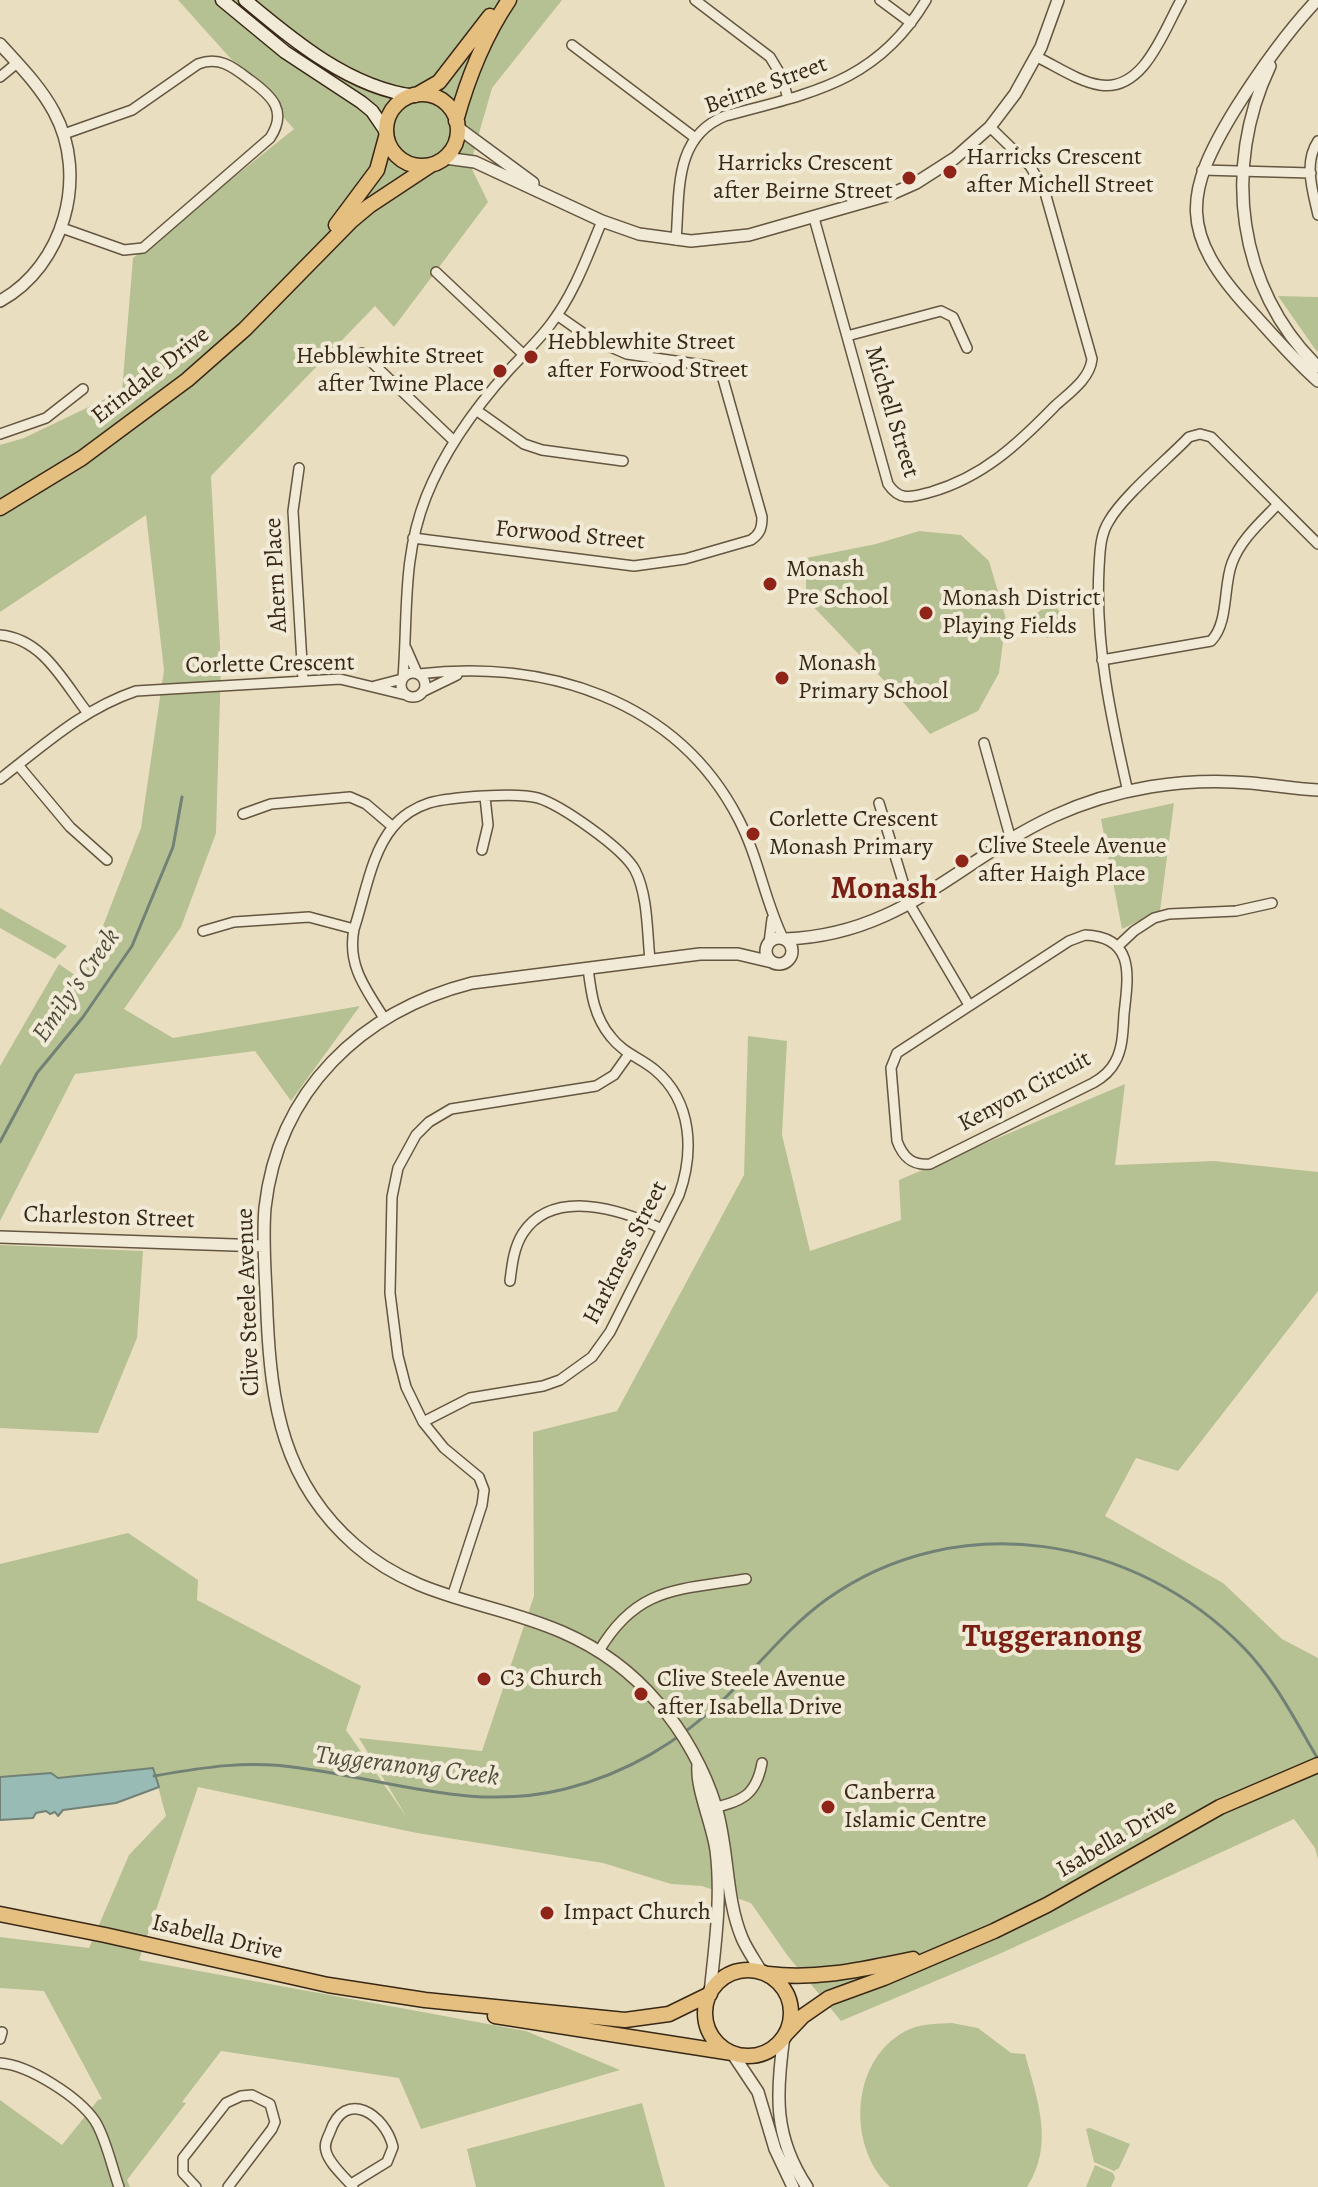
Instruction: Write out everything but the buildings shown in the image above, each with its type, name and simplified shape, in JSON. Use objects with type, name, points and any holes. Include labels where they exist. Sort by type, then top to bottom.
[{"type":"main road","points":[[222,0],[285,52],[361,102],[372,111],[387,134]]},
{"type":"main road","points":[[245,0],[310,50],[358,80],[377,88],[439,99],[451,110],[457,124]]},
{"type":"main road","points":[[502,0],[439,82],[401,101],[393,110],[387,121],[387,134],[390,145],[401,159],[418,166],[431,165],[445,158],[455,144],[470,76],[490,28],[509,0]]},
{"type":"main road","name":"Erindale Drive","points":[[313,258],[377,170],[387,134]]},
{"type":"main road","name":"Erindale Drive","points":[[0,508],[82,458],[152,407],[245,329],[313,258],[369,206],[431,165]]},
{"type":"main road","name":"Isabella Drive","points":[[784,2035],[803,2016],[829,1998],[994,1931],[1047,1905],[1183,1827],[1318,1765]]},
{"type":"main road","name":"Isabella Drive","points":[[0,1914],[328,1985],[545,2024],[732,2053]]},
{"type":"main road","name":"Isabella Drive","points":[[763,1973],[793,1977],[821,1976],[939,1954]]},
{"type":"main road","points":[[734,1973],[763,1973],[776,1981],[788,1999],[791,2014],[784,2035],[775,2046],[762,2053],[747,2056],[732,2053],[714,2040],[707,2026],[705,2012],[710,1993],[721,1980],[734,1973]]},
{"type":"main road","name":"Isabella Drive","points":[[425,2000],[625,2020],[669,2014],[710,1993]]},
{"type":"street","points":[[695,0],[770,57],[782,77],[788,99]]},
{"type":"street","points":[[880,0],[911,23]]},
{"type":"street","name":"Beirne Street","points":[[676,240],[685,154],[694,137],[714,121],[820,90],[854,74],[884,52],[911,23],[926,0]]},
{"type":"street","points":[[445,158],[475,162],[602,221],[639,234],[676,240],[720,240],[749,235],[889,195],[916,183],[955,158],[990,127],[1015,94],[1037,57],[1058,0]]},
{"type":"street","points":[[1037,57],[1099,85],[1122,83],[1138,73],[1146,62],[1181,0]]},
{"type":"street","points":[[1317,0],[1259,73],[1212,147],[1202,170],[1197,209],[1205,248],[1217,272],[1318,381]]},
{"type":"street","points":[[0,44],[44,95],[64,134],[69,169],[69,193],[62,228],[38,269],[2,297]]},
{"type":"street","points":[[572,45],[694,137]]},
{"type":"street","points":[[1278,47],[1248,131],[1242,171],[1244,221],[1265,293],[1287,332],[1318,367]]},
{"type":"street","points":[[62,228],[124,250],[143,248],[270,138],[278,122],[278,113],[271,97],[256,84],[227,64],[208,60],[132,110],[64,134]]},
{"type":"street","points":[[0,77],[17,63]]},
{"type":"street","points":[[457,124],[556,199]]},
{"type":"street","name":"Michell Street","points":[[814,218],[888,484],[894,493],[903,498],[947,487],[991,465],[1021,441],[1089,372],[1091,352],[1044,189],[1030,166],[990,127]]},
{"type":"street","points":[[1318,141],[1312,152],[1311,173],[1318,215]]},
{"type":"street","points":[[1202,170],[1311,173]]},
{"type":"street","points":[[1311,173],[1318,184]]},
{"type":"street","points":[[464,672],[416,697],[406,695],[401,688],[406,648],[405,597],[413,538],[435,475],[454,441],[476,410],[557,315],[571,293],[602,221]]},
{"type":"street","points":[[436,272],[524,355]]},
{"type":"street","points":[[1247,307],[1265,293]]},
{"type":"street","points":[[847,336],[941,311],[953,317],[967,348]]},
{"type":"street","name":"Forwood Street","points":[[413,538],[634,566],[685,559],[751,540],[758,535],[762,517],[718,370],[608,348],[557,315]]},
{"type":"street","points":[[362,353],[454,441]]},
{"type":"street","points":[[0,434],[46,418],[83,389]]},
{"type":"street","points":[[476,410],[524,444],[542,450],[623,461]]},
{"type":"street","points":[[1128,792],[1102,660],[1101,541],[1115,511],[1189,437],[1200,434],[1211,437],[1318,544]]},
{"type":"street","name":"Ahern Place","points":[[299,468],[293,511],[303,680]]},
{"type":"street","points":[[1102,660],[1211,641],[1218,631],[1230,569],[1238,548],[1278,504]]},
{"type":"street","points":[[0,635],[14,636],[33,645],[87,712]]},
{"type":"street","points":[[406,648],[418,674],[426,683],[424,691]]},
{"type":"street","points":[[403,678],[410,673],[510,672],[562,681],[616,701],[664,732],[696,760],[737,814],[759,864],[772,915],[784,939],[791,944],[792,955]]},
{"type":"street","name":"Corlette Crescent","points":[[375,686],[403,678]]},
{"type":"street","name":"Corlette Crescent","points":[[0,779],[87,712],[136,691],[340,679],[406,695]]},
{"type":"street","points":[[984,743],[1011,840]]},
{"type":"street","points":[[18,765],[70,827],[107,860]]},
{"type":"street","points":[[768,944],[774,939],[818,938],[863,926],[910,905],[1011,840],[1083,804],[1180,783],[1215,781],[1318,790]]},
{"type":"street","points":[[384,1018],[355,970],[352,957],[354,929],[378,854],[393,827],[413,810],[429,803],[528,795],[550,802],[626,858],[640,884],[650,960]]},
{"type":"street","points":[[243,814],[271,804],[350,797],[366,804],[393,827]]},
{"type":"street","points":[[482,850],[488,825],[485,797]]},
{"type":"street","points":[[879,803],[910,905],[969,1005]]},
{"type":"street","points":[[1118,946],[1154,918],[1169,914],[1236,911],[1272,903]]},
{"type":"street","points":[[772,915],[767,956],[772,962],[783,963],[818,938]]},
{"type":"street","points":[[203,931],[234,922],[309,917],[354,929]]},
{"type":"street","name":"Kenyon Circuit","points":[[1097,935],[1118,946],[1128,974],[1122,1042],[1111,1069],[1093,1083],[926,1165],[906,1158],[897,1141],[892,1076],[893,1060],[903,1049],[1079,936],[1097,935]]},
{"type":"street","name":"Clive Steele Avenue","points":[[763,1973],[742,1939],[712,1809],[697,1776],[698,1764],[666,1712],[636,1679],[599,1651],[550,1627],[399,1577],[375,1561],[331,1520],[305,1481],[284,1438],[272,1390],[264,1246],[265,1210],[273,1167],[297,1108],[342,1051],[384,1018],[427,997],[472,983],[700,954],[738,954],[755,951],[768,944]]},
{"type":"street","name":"Clive Steele Avenue","points":[[738,954],[772,962]]},
{"type":"street","name":"Harkness Street","points":[[423,1422],[470,1398],[543,1386],[577,1370],[604,1341],[662,1229],[685,1177],[689,1158],[688,1129],[683,1110],[670,1086],[651,1067],[611,1039],[593,1000],[588,968]]},
{"type":"street","points":[[452,1597],[484,1490],[473,1470],[444,1448],[423,1422],[406,1387],[398,1356],[390,1293],[392,1197],[398,1168],[406,1150],[429,1122],[451,1109],[596,1086],[614,1075],[629,1054]]},
{"type":"street","points":[[510,1281],[514,1254],[522,1235],[530,1224],[547,1213],[573,1208],[604,1208],[662,1229]]},
{"type":"street","name":"Charleston Street","points":[[0,1237],[264,1246]]},
{"type":"street","points":[[599,1651],[621,1620],[643,1601],[674,1590],[746,1579]]},
{"type":"street","points":[[712,1809],[749,1794],[759,1780],[762,1763]]},
{"type":"street","name":"Clive Steele Avenue","points":[[710,1993],[719,1886],[717,1831]]},
{"type":"street","points":[[784,2035],[777,2086],[780,2124],[791,2160],[807,2187]]},
{"type":"street","points":[[732,2053],[758,2092],[775,2149],[793,2187]]},
{"type":"street","points":[[0,2063],[31,2072],[68,2095],[96,2122],[119,2187]]},
{"type":"street","points":[[196,2187],[183,2173],[183,2158],[226,2103],[241,2096],[263,2099],[274,2111],[272,2129],[228,2187]]},
{"type":"street","points":[[351,2109],[376,2117],[393,2147],[387,2162],[352,2186],[325,2148],[335,2117],[351,2109]]},
{"type":"green space","points":[[178,0],[562,0],[492,88],[470,165],[488,202],[394,327],[375,306],[211,476],[221,665],[216,833],[181,927],[124,1009],[173,1038],[360,1006],[291,1101],[255,1051],[75,1074],[0,1221],[0,1066],[59,964],[82,980],[141,828],[164,670],[146,515],[0,612],[0,445],[24,438],[122,391],[133,258],[294,129]]},
{"type":"green space","points":[[1278,296],[1318,297],[1318,352],[1315,349]]},
{"type":"green space","points":[[919,531],[961,535],[989,561],[1006,619],[999,673],[978,711],[930,734],[892,689],[806,599],[806,558],[876,544]]},
{"type":"green space","points":[[1046,606],[1055,606],[1059,611],[1061,635],[1047,638],[1032,617]]},
{"type":"green space","points":[[1174,803],[1160,911],[1122,929],[1101,819]]},
{"type":"green space","points":[[0,908],[67,946],[55,959],[0,928]]},
{"type":"green space","points":[[748,1036],[787,1041],[782,1135],[810,1251],[901,1220],[899,1180],[1125,1084],[1115,1165],[1214,1161],[1318,1172],[1318,1291],[1178,1471],[1136,1458],[1105,1516],[1223,1583],[1282,1639],[1318,1658],[1318,1859],[1315,1848],[1294,1819],[997,1955],[841,2021],[787,1955],[751,1903],[702,1886],[671,1884],[603,1863],[417,1833],[198,1787],[139,1960],[526,2031],[620,2070],[421,2129],[399,2078],[221,2051],[127,2180],[130,2187],[0,2187],[0,2100],[62,2145],[102,2099],[44,1991],[0,1988],[0,1937],[89,1948],[129,1855],[166,1816],[153,1768],[58,1778],[44,1775],[0,1777],[0,1564],[128,1533],[198,1580],[197,1600],[361,1686],[346,1730],[406,1816],[359,1738],[482,1751],[534,1596],[533,1432],[617,1411],[744,1175]]},
{"type":"green space","points":[[0,1245],[143,1251],[137,1338],[98,1433],[0,1428]]},
{"type":"green space","points":[[952,2023],[978,2028],[1011,2053],[1025,2054],[1038,2105],[1042,2138],[1035,2171],[1027,2187],[890,2187],[876,2169],[866,2148],[861,2125],[861,2102],[866,2079],[876,2059],[890,2042],[910,2029]]},
{"type":"green space","points":[[642,2103],[665,2187],[476,2187],[467,2149]]},
{"type":"green space","points":[[1086,2129],[1130,2144],[1119,2168],[1114,2171],[1094,2162]]},
{"type":"green space","points":[[1095,2165],[1113,2173],[1115,2178],[1111,2187],[1086,2187]]},
{"type":"water","points":[[153,1768],[159,1787],[116,1803],[63,1810],[58,1816],[55,1812],[50,1814],[46,1811],[36,1813],[33,1818],[0,1820],[0,1777],[51,1773],[58,1778]]},
{"type":"waterway","name":"Emily's Creek","points":[[0,1142],[37,1073],[83,1017],[132,946],[173,847],[182,797]]},
{"type":"waterway","name":"Tuggeranong Creek","points":[[154,1776],[209,1767],[262,1765],[333,1773],[465,1796],[531,1795],[565,1789],[631,1765],[671,1742],[726,1697],[800,1621],[827,1599],[878,1570],[932,1552],[988,1544],[1044,1547],[1099,1559],[1151,1580],[1200,1610],[1255,1660],[1284,1701],[1318,1759]]},
{"type":"place","name":"Harricks Crescent after Michell Street","points":[[950,172]]},
{"type":"place","name":"Harricks Crescent after Beirne Street","points":[[909,178]]},
{"type":"place","name":"Hebblewhite Street after Forwood Street","points":[[531,357]]},
{"type":"place","name":"Hebblewhite Street after Twine Place","points":[[500,371]]},
{"type":"place","name":"Monash Pre School","points":[[770,584]]},
{"type":"place","name":"Monash District Playing Fields","points":[[926,613]]},
{"type":"place","name":"Monash Primary School","points":[[782,678]]},
{"type":"place","name":"Corlette Crescent Monash Primary","points":[[753,834]]},
{"type":"place","name":"Clive Steele Avenue after Haigh Place","points":[[962,861]]},
{"type":"place","name":"C3 Church","points":[[484,1679]]},
{"type":"place","name":"Clive Steele Avenue after Isabella Drive","points":[[641,1694]]},
{"type":"place","name":"Canberra Islamic Centre","points":[[828,1807]]},
{"type":"place","name":"Impact Church","points":[[547,1913]]},
{"type":"district","name":"Monash","points":[[884,890]]},
{"type":"district","name":"Tuggeranong","points":[[1052,1638]]}]
